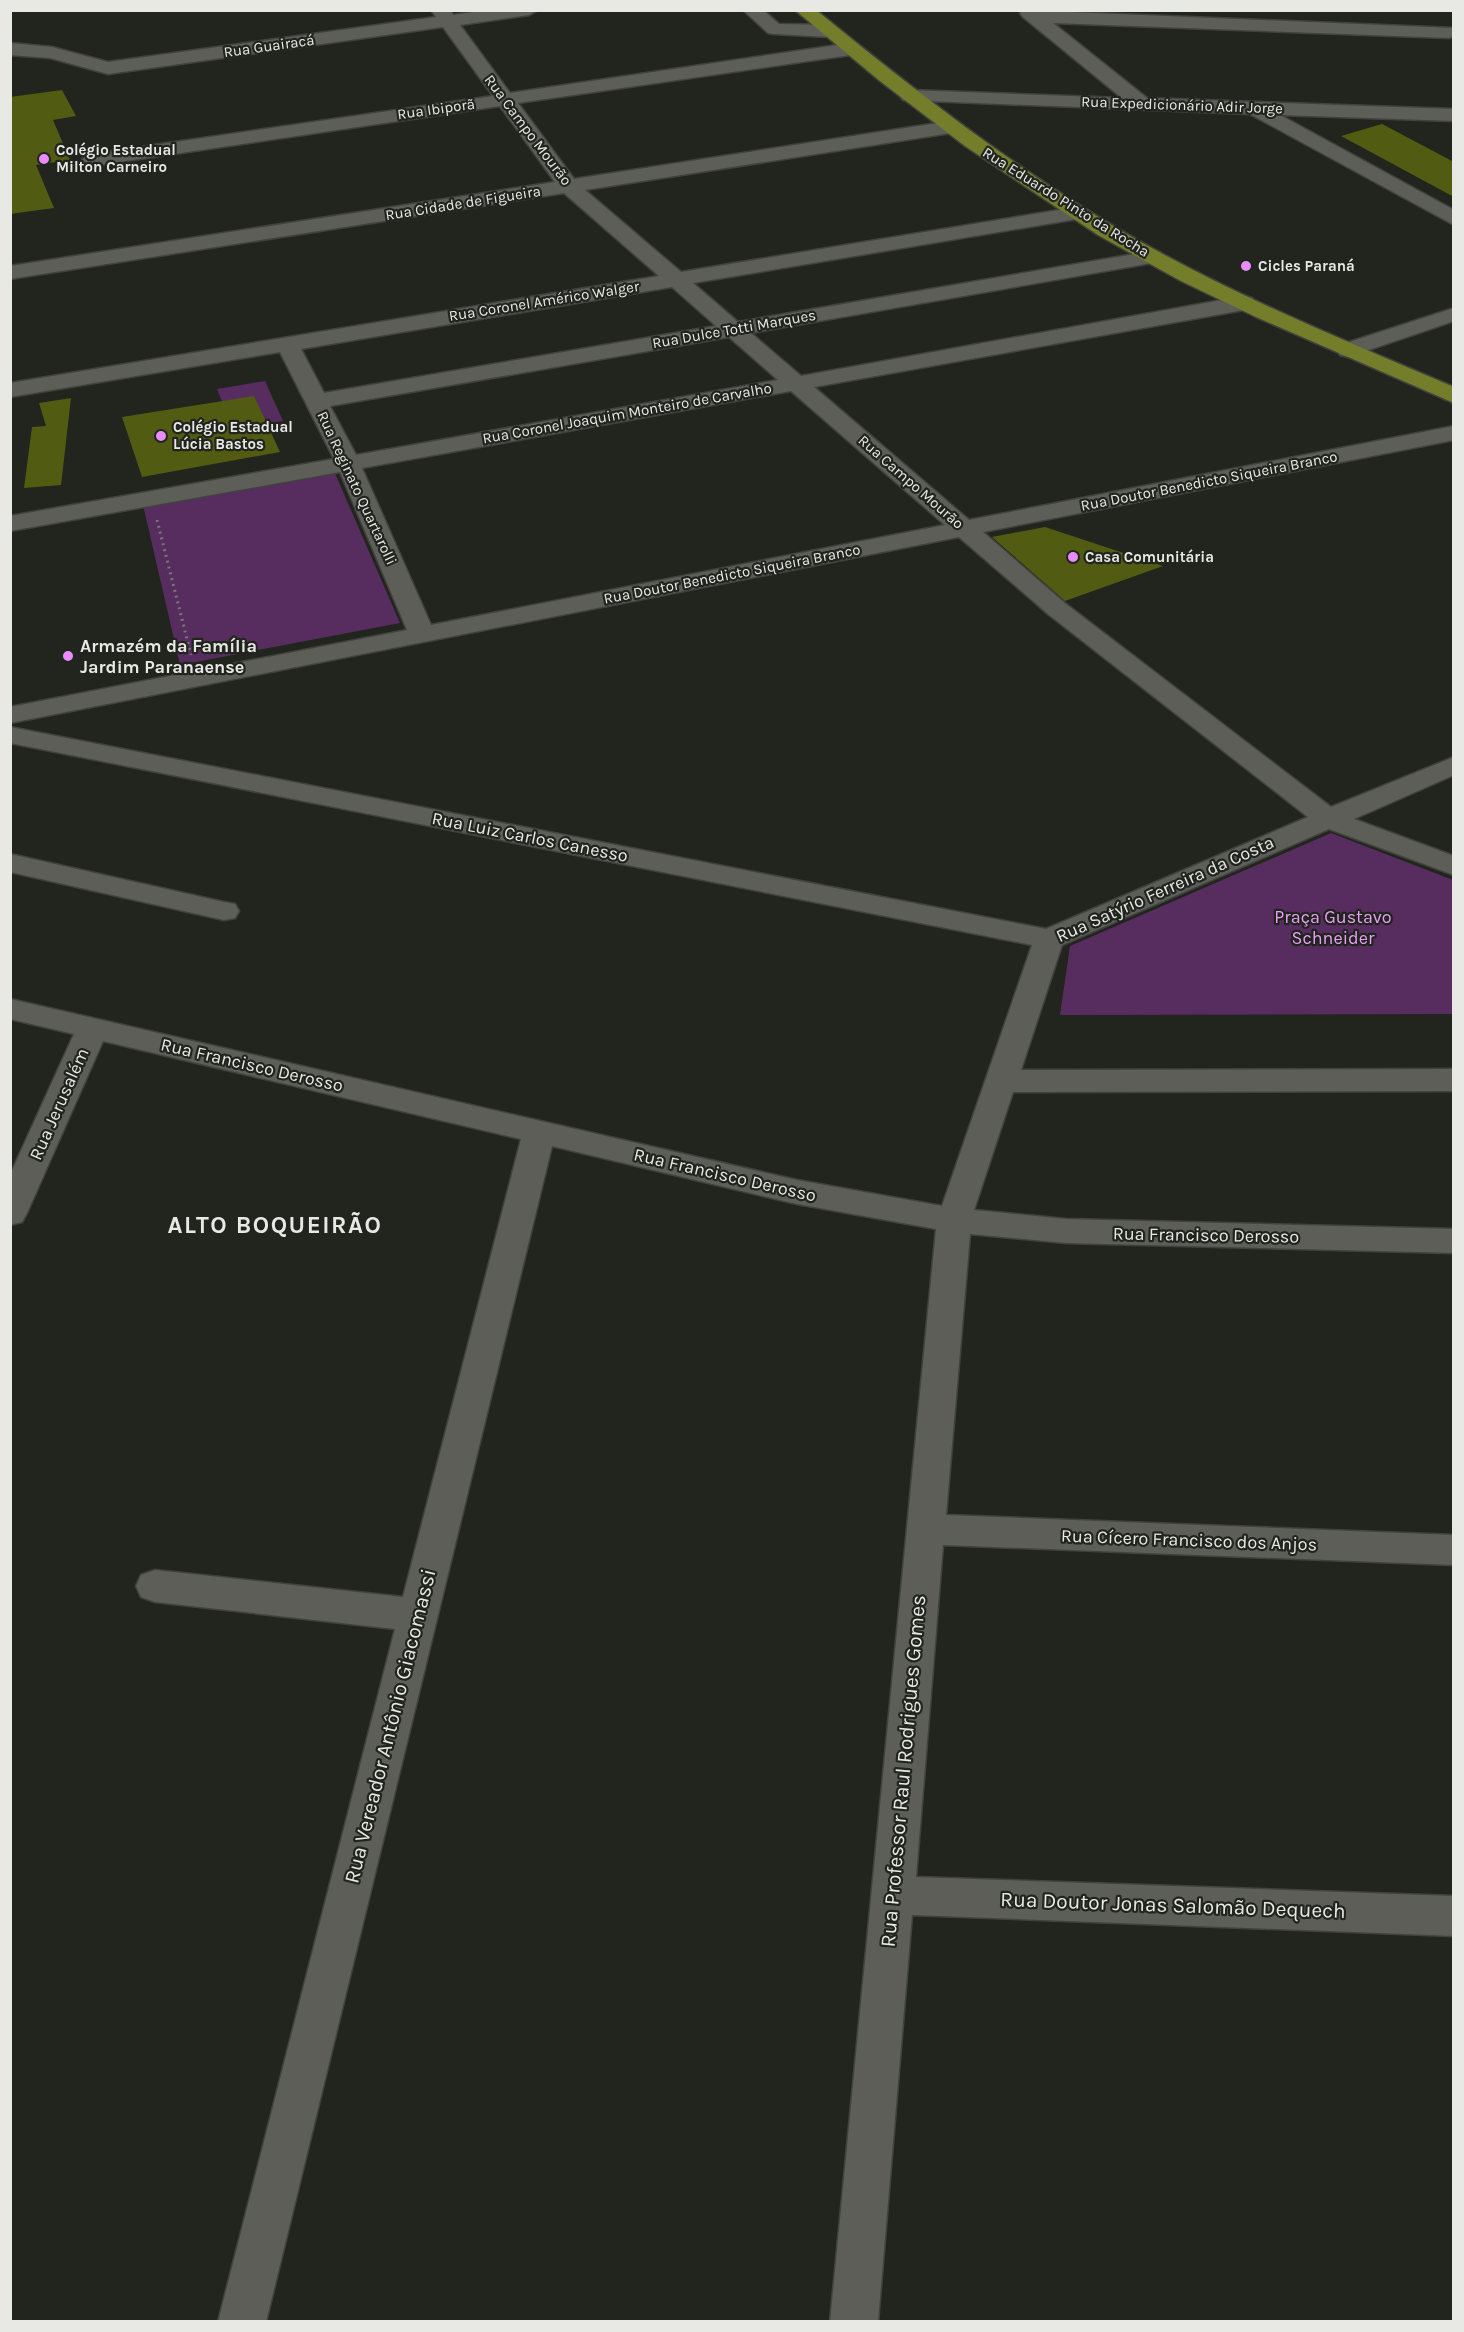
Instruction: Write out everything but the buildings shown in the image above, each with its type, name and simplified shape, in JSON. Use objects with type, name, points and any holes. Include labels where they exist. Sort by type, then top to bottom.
[{"type":"main road","name":"Rua Eduardo Pinto da Rocha","points":[[804,10],[850,49],[951,127],[1077,213],[1152,257],[1244,303],[1454,396]]},
{"type":"street","name":"Rua Guairacá","points":[[10,49],[52,53],[108,68],[444,16],[529,10]]},
{"type":"street","points":[[752,10],[774,29],[829,31]]},
{"type":"street","points":[[1031,14],[1451,40],[1443,10]]},
{"type":"street","points":[[1031,14],[1142,104]]},
{"type":"street","name":"Rua Campo Mourão","points":[[444,16],[568,186],[1057,609],[1328,819],[1454,866]]},
{"type":"street","name":"Rua Ibiporã","points":[[92,160],[850,49]]},
{"type":"street","name":"Rua Expedicionário Adir Jorge","points":[[910,96],[1454,115]]},
{"type":"street","points":[[1253,108],[1454,219]]},
{"type":"street","name":"Rua Cidade de Figueira","points":[[10,273],[951,127]]},
{"type":"street","name":"Rua Coronel Américo Walger","points":[[10,390],[1077,213]]},
{"type":"street","name":"Rua Dulce Totti Marques","points":[[317,401],[1152,257]]},
{"type":"street","name":"Rua Coronel Joaquim Monteiro de Carvalho","points":[[10,524],[1244,303]]},
{"type":"street","points":[[1348,350],[1454,314]]},
{"type":"street","name":"Rua Reginato Quartarolli","points":[[287,344],[348,463],[422,634]]},
{"type":"street","name":"Rua Doutor Benedicto Siqueira Branco","points":[[10,715],[1454,433]]},
{"type":"street","name":"Rua Luiz Carlos Canesso","points":[[10,735],[1049,939]]},
{"type":"street","name":"Rua Satýrio Ferreira da Costa","points":[[954,1220],[1049,939],[1454,765]]},
{"type":"street","points":[[10,863],[224,911]]},
{"type":"street","name":"Rua Francisco Derosso","points":[[10,1009],[797,1192],[954,1220],[1066,1231],[1454,1241]]},
{"type":"street","name":"Rua Jerusalém","points":[[10,1213],[93,1028]]},
{"type":"street","points":[[1001,1081],[1454,1080]]},
{"type":"street","name":"Rua Vereador Antônio Giacomassi","points":[[242,2322],[539,1131]]},
{"type":"street","name":"Rua Professor Raul Rodrigues Gomes","points":[[854,2322],[954,1220]]},
{"type":"street","name":"Rua Cícero Francisco dos Anjos","points":[[925,1529],[1454,1550]]},
{"type":"street","points":[[155,1586],[418,1615]]},
{"type":"street","name":"Rua Doutor Jonas Salomão Dequech","points":[[892,1894],[1454,1916]]},
{"type":"path","points":[[152,499],[196,678]]},
{"type":"green space","points":[[265,381],[283,421],[233,429],[217,389]]},
{"type":"green space","points":[[334,471],[400,623],[180,665],[143,505]]},
{"type":"green space","name":"Praça Gustavo Schneider","points":[[1331,833],[1453,880],[1453,1014],[1060,1015],[1070,946]]},
{"type":"place","name":"Colégio Estadual Milton Carneiro","points":[[44,159]]},
{"type":"place","name":"Cicles Paraná","points":[[1246,266]]},
{"type":"place","name":"Colégio Estadual Lúcia Bastos","points":[[161,436]]},
{"type":"place","name":"Casa Comunitária","points":[[1073,557]]},
{"type":"place","name":"Armazém da Família Jardim Paranaense","points":[[68,656]]},
{"type":"district","name":"ALTO BOQUEIRÃO","points":[[275,1225]]}]
